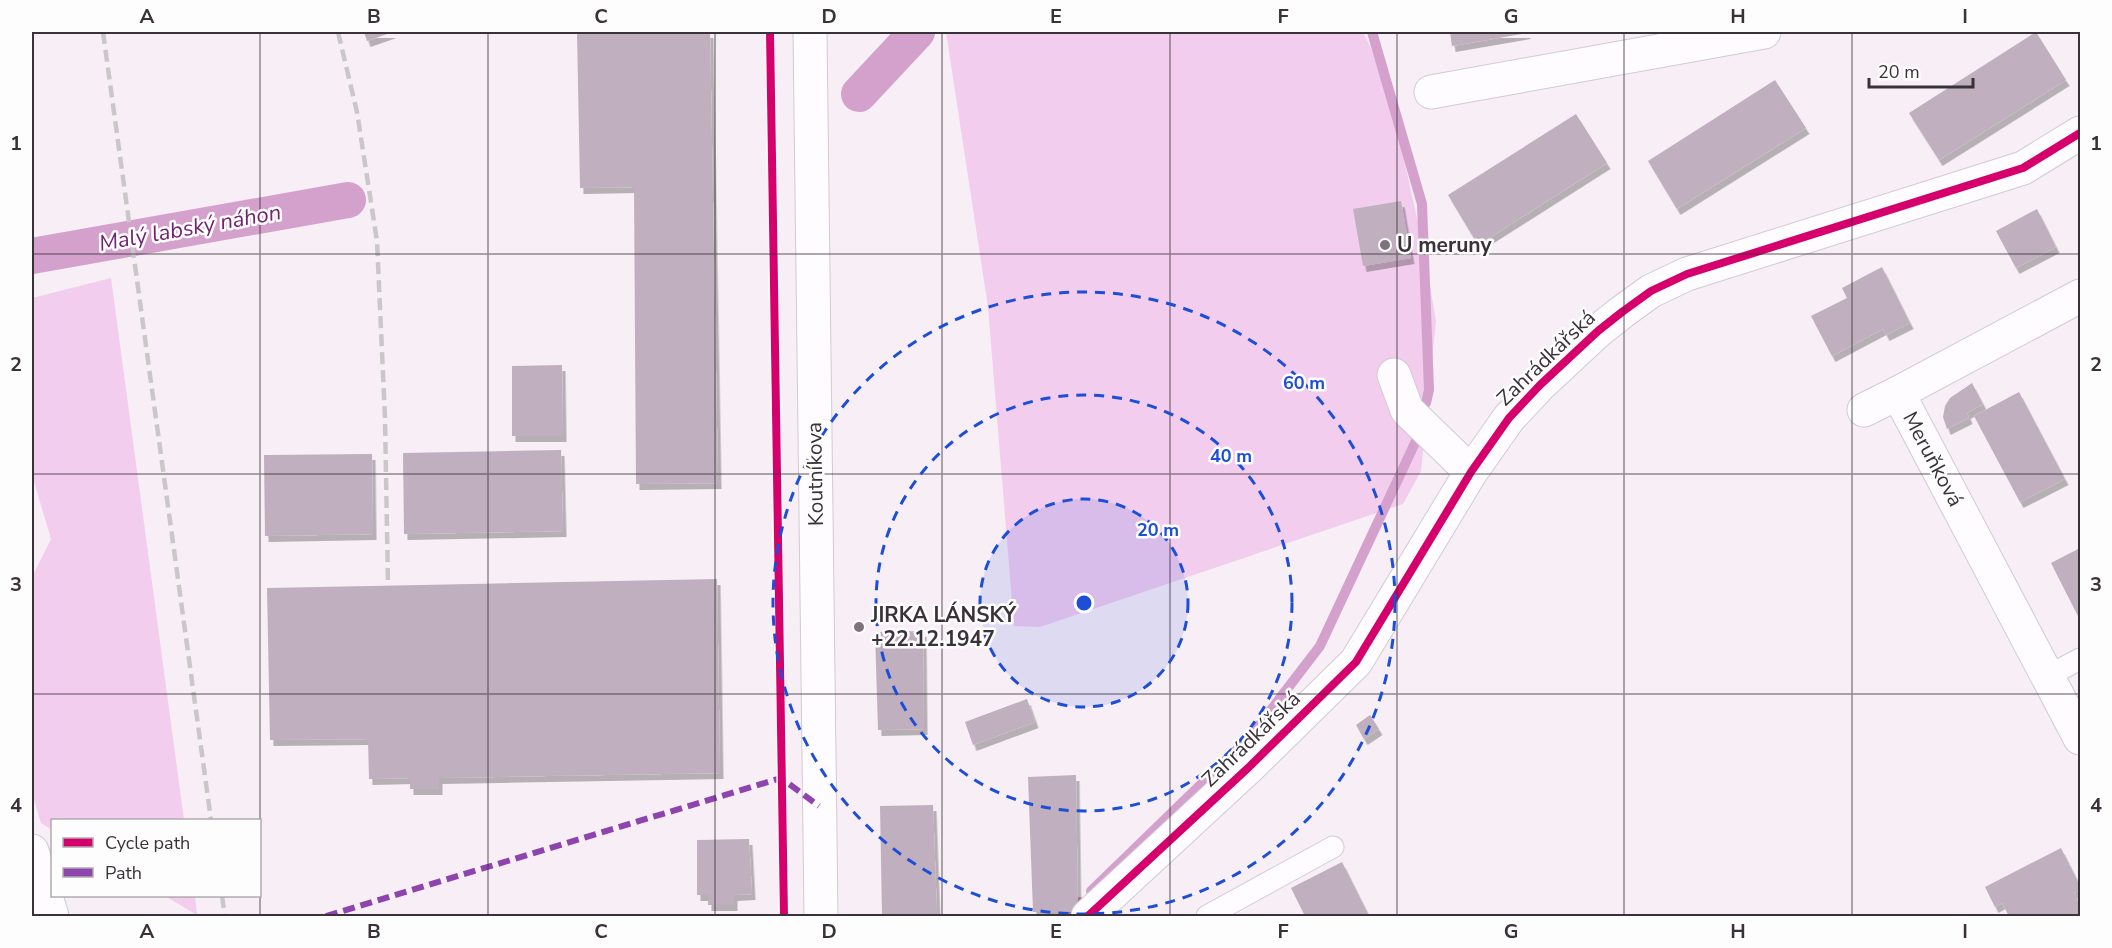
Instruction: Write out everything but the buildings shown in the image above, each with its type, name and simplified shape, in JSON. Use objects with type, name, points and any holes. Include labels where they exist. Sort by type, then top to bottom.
[{"type":"street","name":"Koutníkova","points":[[810,32],[821,916]]},
{"type":"street","points":[[1431,92],[1764,32]]},
{"type":"street","name":"Zahrádkářská","points":[[1088,916],[1248,768],[1356,662],[1471,472],[1509,418],[1598,330],[1651,291],[1687,274],[2023,168],[2080,133]]},
{"type":"street","name":"Meruňková","points":[[2080,296],[1898,393],[2080,738]]},
{"type":"street","points":[[1394,375],[1407,410],[1471,472]]},
{"type":"street","points":[[1864,410],[1898,393]]},
{"type":"street","points":[[32,857],[52,916]]},
{"type":"lane","points":[[2048,676],[2080,659]]},
{"type":"lane","points":[[1207,916],[1333,847]]},
{"type":"shaded area","points":[[946,32],[1363,32],[1386,79],[1423,245],[1436,321],[1421,471],[1403,504],[1040,627],[1014,626],[988,307]]},
{"type":"shaded area","points":[[111,278],[184,819],[51,819],[51,829],[41,823],[32,793],[32,577],[51,539],[32,475],[32,298]]},
{"type":"shaded area","points":[[167,897],[195,897],[197,915]]},
{"type":"waterway","name":"Malý labský náhon","points":[[859,94],[917,32]]},
{"type":"waterway","points":[[1372,32],[1422,204],[1429,390],[1426,403]]},
{"type":"waterway","name":"Malý labský náhon","points":[[32,256],[348,200]]},
{"type":"waterway","points":[[1091,891],[1251,736],[1320,646],[1421,430]]},
{"type":"waterway","points":[[1065,916],[1080,902]]},
{"type":"railway","points":[[103,32],[211,819]]},
{"type":"railway","points":[[338,32],[357,112],[377,241],[385,418],[388,586]]},
{"type":"railway","points":[[222,897],[225,916]]},
{"type":"marked path","points":[[326,916],[781,778],[819,806]]},
{"type":"cycle path","points":[[770,32],[784,916]]},
{"type":"cycle path","points":[[1088,916],[1248,768],[1356,662],[1471,472],[1509,418],[1540,385],[1622,312],[1651,291],[1687,274],[2023,168],[2080,133]]},
{"type":"place","name":"U meruny","points":[[1385,245]]},
{"type":"place","name":"JIRKA LÁNSKÝ +22.12.1947","points":[[859,627]]}]
